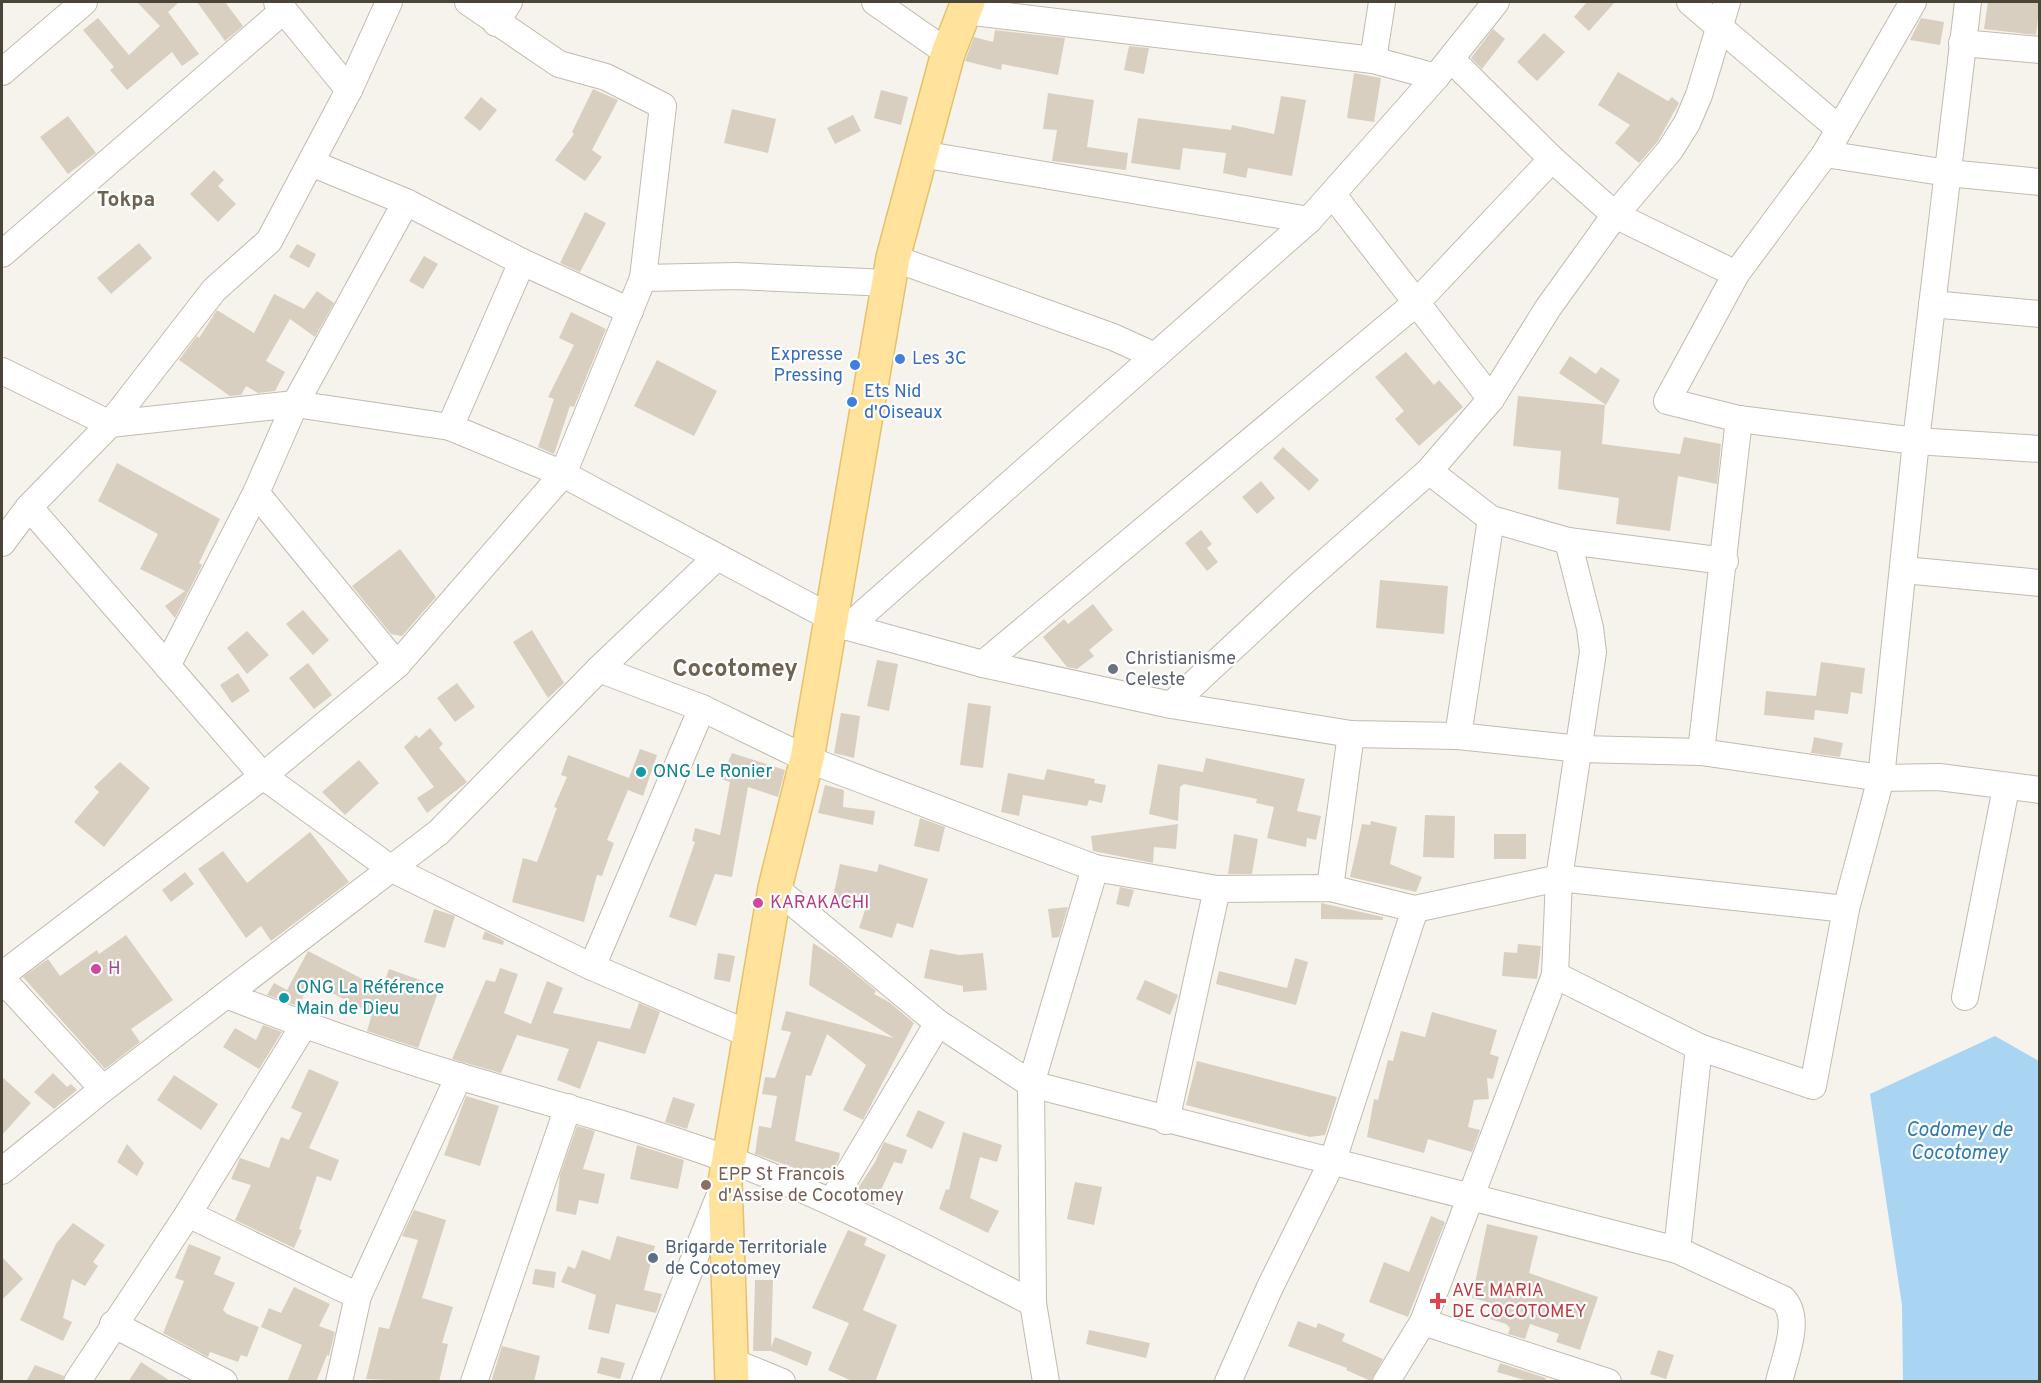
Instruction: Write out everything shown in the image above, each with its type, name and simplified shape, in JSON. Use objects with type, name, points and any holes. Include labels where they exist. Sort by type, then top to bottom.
[{"type":"main road","points":[[732,1371],[727,1171],[775,888],[840,623],[891,270],[948,53],[967,6]]},
{"type":"street","points":[[2,72],[84,2]]},
{"type":"street","points":[[2,543],[17,512],[110,424],[214,290],[269,241],[350,90],[388,2]]},
{"type":"street","points":[[103,1089],[2,977],[263,776],[397,665],[563,474],[643,278],[663,106],[606,77],[559,64],[468,2]]},
{"type":"street","points":[[496,23],[509,2]]},
{"type":"street","points":[[875,2],[948,53]]},
{"type":"street","points":[[1373,60],[1382,2]]},
{"type":"street","points":[[840,623],[1155,356],[1310,220],[1444,68],[1496,2]]},
{"type":"street","points":[[1690,2],[1838,128]]},
{"type":"street","points":[[1171,705],[1301,584],[1429,471],[1491,399],[1548,308],[1616,215],[1670,150],[1687,123],[1727,2]]},
{"type":"street","points":[[1913,2],[1825,154],[1736,274],[1667,401],[1739,419],[1916,441],[2040,449]]},
{"type":"street","points":[[1555,975],[1699,1047],[1813,1086],[1846,909],[1881,778],[1916,441],[1968,2]]},
{"type":"street","points":[[2,254],[280,6],[350,90]]},
{"type":"street","points":[[967,6],[1444,68],[1616,215],[1736,274]]},
{"type":"street","points":[[1962,43],[2040,50]]},
{"type":"street","points":[[921,154],[1310,220]]},
{"type":"street","points":[[1825,154],[1948,173],[2040,182]]},
{"type":"street","points":[[983,664],[1416,303],[1552,159]]},
{"type":"street","points":[[311,163],[406,202],[522,262],[630,311]]},
{"type":"street","points":[[1333,195],[1491,399]]},
{"type":"street","points":[[167,666],[256,493],[295,404],[406,202]]},
{"type":"street","points":[[450,427],[522,262]]},
{"type":"street","points":[[643,278],[891,270],[1113,337],[1155,356]]},
{"type":"street","points":[[1932,304],[2040,314]]},
{"type":"street","points":[[2,371],[110,424],[295,404],[450,427],[563,474],[840,623],[983,664],[1171,705],[1351,734],[1458,736],[1580,750],[1701,752],[1881,778],[1938,777],[2006,788],[2040,790]]},
{"type":"street","points":[[1701,752],[1725,561],[1739,419]]},
{"type":"street","points":[[1429,471],[1491,519],[1568,541],[1725,561]]},
{"type":"street","points":[[256,493],[397,665]]},
{"type":"street","points":[[17,512],[167,666],[263,776],[390,868],[592,967],[751,1035]]},
{"type":"street","points":[[1458,736],[1491,519]]},
{"type":"street","points":[[1386,1382],[1424,1322],[1555,975],[1559,878],[1593,652],[1590,628],[1568,541]]},
{"type":"street","points":[[2,1171],[103,1089],[439,832],[599,669],[716,558]]},
{"type":"street","points":[[1904,570],[2040,583]]},
{"type":"street","points":[[599,669],[702,708],[807,759],[1095,868],[1217,889],[1330,888],[1415,909],[1559,878],[1846,909]]},
{"type":"street","points":[[592,967],[702,708]]},
{"type":"street","points":[[1330,888],[1351,734]]},
{"type":"street","points":[[1965,997],[2006,788]]},
{"type":"street","points":[[1046,1382],[1033,1303],[1032,1084],[1095,868]]},
{"type":"street","points":[[775,888],[938,1023],[1032,1084],[1166,1121],[1333,1160],[1677,1250],[1783,1299],[1791,1308],[1793,1322],[1779,1382]]},
{"type":"street","points":[[1166,1121],[1217,889]]},
{"type":"street","points":[[1228,1382],[1270,1287],[1333,1160],[1415,909]]},
{"type":"street","points":[[225,995],[304,1025],[459,1076],[568,1107],[727,1171],[832,1201],[1033,1303]]},
{"type":"street","points":[[832,1201],[938,1023]]},
{"type":"street","points":[[77,1382],[113,1324],[188,1214],[304,1025]]},
{"type":"street","points":[[1677,1250],[1699,1047]]},
{"type":"street","points":[[339,1382],[358,1296],[459,1076]]},
{"type":"street","points":[[474,1382],[568,1107]]},
{"type":"street","points":[[645,1382],[727,1171]]},
{"type":"street","points":[[188,1214],[358,1296]]},
{"type":"street","points":[[1424,1322],[1608,1382]]},
{"type":"street","points":[[113,1324],[200,1376],[224,1382]]},
{"type":"street","points":[[732,1371],[782,1382]]},
{"type":"water","name":"Codomey de Cocotomey","points":[[1995,1036],[2039,1061],[2039,1381],[1903,1381],[1902,1305],[1870,1094]]},
{"type":"building","points":[[137,2],[179,2],[168,12],[199,54],[182,66],[172,52],[127,90],[110,70],[114,67],[83,30],[98,18],[129,55],[160,26]]},
{"type":"building","points":[[197,2],[225,2],[243,26],[225,41]]},
{"type":"building","points":[[1587,2],[1615,2],[1589,31],[1574,17]]},
{"type":"building","points":[[1988,2],[2040,2],[2036,35],[1984,29]]},
{"type":"building","points":[[1921,18],[1944,22],[1940,45],[1910,40]]},
{"type":"building","points":[[1493,29],[1505,39],[1482,69],[1471,58]]},
{"type":"building","points":[[995,30],[1065,38],[1058,75],[1002,64],[1001,70],[965,61],[974,37],[993,42]]},
{"type":"building","points":[[1544,33],[1565,52],[1537,81],[1517,62]]},
{"type":"building","points":[[1129,46],[1149,48],[1144,74],[1124,70]]},
{"type":"building","points":[[1618,72],[1668,101],[1672,97],[1679,103],[1658,141],[1639,163],[1615,143],[1630,125],[1598,105]]},
{"type":"building","points":[[1354,73],[1381,78],[1374,122],[1347,118]]},
{"type":"building","points":[[593,89],[618,100],[592,150],[602,157],[585,181],[555,160],[574,134],[572,132]]},
{"type":"building","points":[[881,90],[908,97],[901,125],[874,118]]},
{"type":"building","points":[[1048,93],[1094,100],[1087,147],[1128,153],[1126,170],[1052,161],[1057,130],[1043,129]]},
{"type":"building","points":[[1281,96],[1306,100],[1292,176],[1248,168],[1246,178],[1223,173],[1226,153],[1183,148],[1180,170],[1131,163],[1138,118],[1231,130],[1232,125],[1274,134]]},
{"type":"building","points":[[481,97],[497,110],[480,131],[464,118]]},
{"type":"building","points":[[732,109],[776,119],[768,153],[724,143]]},
{"type":"building","points":[[853,115],[861,131],[835,144],[827,128]]},
{"type":"building","points":[[68,116],[96,153],[68,174],[40,137]]},
{"type":"building","points":[[214,170],[224,180],[218,186],[236,204],[218,222],[190,194]]},
{"type":"building","points":[[585,212],[606,223],[580,272],[560,263]]},
{"type":"building","points":[[139,243],[152,258],[111,294],[97,278]]},
{"type":"building","points":[[297,244],[316,254],[309,268],[289,257]]},
{"type":"building","points":[[424,256],[438,264],[423,289],[409,281]]},
{"type":"building","points":[[317,291],[334,303],[315,337],[290,319],[266,361],[285,372],[275,391],[258,393],[246,386],[241,395],[230,396],[179,360],[197,336],[199,338],[217,310],[254,333],[274,294],[304,309]]},
{"type":"building","points":[[571,312],[606,329],[574,407],[570,406],[554,454],[538,447],[554,399],[548,397],[574,345],[559,338]]},
{"type":"building","points":[[1406,352],[1434,385],[1439,380],[1463,407],[1419,446],[1395,419],[1404,411],[1375,377]]},
{"type":"building","points":[[1570,356],[1596,374],[1601,367],[1620,380],[1606,405],[1559,373]]},
{"type":"building","points":[[657,360],[717,391],[694,436],[634,406]]},
{"type":"building","points":[[1518,396],[1605,405],[1602,444],[1680,454],[1684,437],[1721,444],[1717,484],[1678,476],[1670,531],[1616,524],[1619,498],[1558,489],[1561,451],[1513,446]]},
{"type":"building","points":[[1283,447],[1319,480],[1309,491],[1273,458]]},
{"type":"building","points":[[117,463],[220,519],[199,563],[202,565],[175,618],[165,606],[185,591],[140,569],[158,534],[98,501]]},
{"type":"building","points":[[1261,481],[1275,498],[1257,514],[1242,497]]},
{"type":"building","points":[[1201,530],[1212,544],[1207,548],[1218,562],[1207,571],[1185,543]]},
{"type":"building","points":[[400,549],[436,597],[402,636],[391,634],[352,586]]},
{"type":"building","points":[[1380,580],[1448,586],[1444,634],[1376,628]]},
{"type":"building","points":[[1093,604],[1113,630],[1089,650],[1094,656],[1077,669],[1067,667],[1043,637],[1064,619],[1068,624]]},
{"type":"building","points":[[303,610],[329,640],[313,655],[286,624]]},
{"type":"building","points":[[532,630],[564,683],[548,698],[513,642]]},
{"type":"building","points":[[247,631],[269,655],[247,674],[227,648]]},
{"type":"building","points":[[877,660],[898,664],[889,711],[867,706]]},
{"type":"building","points":[[1821,662],[1865,668],[1862,694],[1851,692],[1848,714],[1815,710],[1814,720],[1764,715],[1766,691],[1816,696]]},
{"type":"building","points":[[308,663],[332,695],[314,709],[289,678]]},
{"type":"building","points":[[238,673],[250,691],[232,703],[220,685]]},
{"type":"building","points":[[457,683],[475,707],[455,722],[437,698]]},
{"type":"building","points":[[968,703],[991,706],[983,768],[960,765]]},
{"type":"building","points":[[841,713],[860,716],[854,758],[834,753]]},
{"type":"building","points":[[430,728],[443,744],[439,748],[467,782],[427,813],[417,798],[434,787],[404,747],[416,735],[419,738]]},
{"type":"building","points":[[1814,737],[1843,743],[1840,757],[1811,753]]},
{"type":"building","points":[[640,749],[657,755],[643,796],[628,790],[607,840],[614,843],[602,876],[597,875],[584,922],[512,902],[523,858],[537,862],[557,808],[554,807],[567,777],[561,775],[568,755],[629,778]]},
{"type":"building","points":[[732,753],[785,770],[778,797],[748,787],[732,877],[715,874],[696,926],[669,917],[695,842],[692,841],[695,828],[720,835],[730,782],[721,779]]},
{"type":"building","points":[[1206,758],[1305,779],[1297,811],[1321,816],[1316,840],[1307,838],[1306,847],[1267,838],[1274,807],[1256,803],[1257,799],[1184,784],[1180,787],[1178,821],[1149,814],[1158,764],[1203,772]]},
{"type":"building","points":[[359,760],[379,783],[345,815],[322,792]]},
{"type":"building","points":[[120,762],[150,788],[104,847],[74,822],[99,792],[94,787]]},
{"type":"building","points":[[1047,769],[1095,779],[1094,783],[1106,785],[1102,803],[1089,800],[1087,806],[1023,795],[1019,816],[1001,812],[1008,773],[1044,780]]},
{"type":"building","points":[[825,785],[844,790],[843,807],[875,811],[873,825],[818,813]]},
{"type":"building","points":[[1425,815],[1455,816],[1454,858],[1423,857]]},
{"type":"building","points":[[920,818],[945,827],[939,852],[914,846]]},
{"type":"building","points":[[1371,821],[1397,827],[1390,864],[1422,877],[1416,892],[1350,877],[1362,824],[1370,825]]},
{"type":"building","points":[[1178,824],[1176,849],[1154,847],[1153,863],[1093,851],[1091,836]]},
{"type":"building","points":[[310,832],[349,882],[271,941],[261,926],[246,938],[198,869],[223,851],[247,883]]},
{"type":"building","points":[[1234,834],[1258,839],[1252,874],[1228,874]]},
{"type":"building","points":[[1494,834],[1526,834],[1526,859],[1494,859]]},
{"type":"building","points":[[840,864],[877,872],[879,864],[928,879],[913,928],[897,923],[892,938],[859,928],[865,910],[832,902]]},
{"type":"building","points":[[185,872],[194,884],[171,902],[162,890]]},
{"type":"building","points":[[1120,887],[1134,890],[1129,907],[1116,904]]},
{"type":"building","points":[[1321,903],[1383,917],[1383,920],[1321,919]]},
{"type":"building","points":[[1068,907],[1059,937],[1052,938],[1048,909]]},
{"type":"building","points":[[434,909],[455,916],[445,948],[424,942]]},
{"type":"building","points":[[485,931],[504,941],[503,945],[482,939]]},
{"type":"building","points":[[126,935],[173,1000],[131,1029],[140,1042],[105,1069],[23,977],[48,959],[60,976],[97,950],[99,954]]},
{"type":"building","points":[[813,943],[836,958],[876,991],[874,994],[889,1002],[914,1023],[863,1120],[843,1110],[866,1065],[827,1034],[811,1076],[806,1075],[795,1141],[840,1153],[832,1171],[808,1168],[806,1172],[755,1154],[759,1126],[771,1128],[777,1096],[762,1094],[765,1077],[775,1078],[791,1032],[781,1030],[786,1011],[894,1038],[809,985]]},
{"type":"building","points":[[1518,944],[1541,946],[1537,979],[1502,976],[1504,952],[1517,953]]},
{"type":"building","points":[[930,949],[959,955],[983,953],[987,990],[963,992],[963,986],[924,978]]},
{"type":"building","points":[[308,951],[382,989],[389,969],[440,987],[418,1048],[367,1031],[372,1014],[311,982],[298,1006],[267,995],[274,983],[287,990]]},
{"type":"building","points":[[718,953],[735,956],[730,982],[714,979]]},
{"type":"building","points":[[1295,958],[1308,962],[1296,1005],[1216,984],[1219,971],[1287,988]]},
{"type":"building","points":[[500,968],[518,974],[504,1013],[531,1024],[547,981],[563,988],[553,1013],[630,1029],[639,1003],[660,1012],[645,1054],[598,1041],[580,1089],[557,1080],[569,1049],[517,1035],[501,1073],[452,1059],[486,980],[495,982]]},
{"type":"building","points":[[1145,980],[1178,995],[1170,1015],[1136,999]]},
{"type":"building","points":[[1432,1012],[1497,1030],[1490,1054],[1499,1057],[1493,1079],[1487,1078],[1489,1099],[1474,1100],[1468,1127],[1480,1130],[1472,1152],[1428,1139],[1424,1153],[1367,1137],[1374,1099],[1378,1100],[1388,1060],[1393,1061],[1401,1031],[1425,1037]]},
{"type":"building","points":[[263,1025],[282,1032],[259,1069],[223,1047],[235,1028],[256,1040]]},
{"type":"building","points":[[1197,1061],[1337,1097],[1325,1135],[1310,1137],[1186,1105]]},
{"type":"building","points":[[309,1069],[339,1082],[309,1148],[339,1160],[331,1181],[317,1176],[299,1229],[302,1230],[294,1248],[235,1220],[251,1185],[231,1179],[240,1158],[269,1168],[281,1137],[289,1140],[302,1113],[291,1108]]},
{"type":"building","points":[[53,1073],[67,1087],[71,1084],[77,1090],[54,1109],[34,1092]]},
{"type":"building","points":[[174,1075],[218,1104],[201,1130],[157,1100]]},
{"type":"building","points":[[2,1077],[31,1103],[2,1135]]},
{"type":"building","points":[[466,1096],[499,1106],[480,1166],[444,1155]]},
{"type":"building","points":[[673,1097],[695,1104],[687,1129],[665,1122]]},
{"type":"building","points":[[918,1110],[945,1122],[932,1149],[906,1136]]},
{"type":"building","points":[[577,1126],[595,1131],[583,1169],[605,1174],[598,1204],[579,1200],[576,1215],[556,1211],[560,1175]]},
{"type":"building","points":[[963,1132],[1002,1145],[997,1162],[980,1157],[970,1198],[999,1211],[988,1233],[939,1209],[946,1189],[949,1190]]},
{"type":"building","points":[[884,1142],[907,1150],[902,1164],[894,1162],[874,1205],[853,1196],[875,1162]]},
{"type":"building","points":[[127,1144],[144,1163],[137,1176],[117,1162]]},
{"type":"building","points":[[637,1145],[684,1160],[678,1189],[630,1179]]},
{"type":"building","points":[[1075,1182],[1102,1187],[1094,1225],[1067,1219]]},
{"type":"building","points":[[414,1210],[446,1220],[422,1298],[453,1307],[442,1343],[448,1344],[439,1382],[366,1379],[379,1327],[389,1329],[418,1240],[402,1236]]},
{"type":"building","points":[[1431,1216],[1445,1222],[1408,1317],[1369,1302],[1384,1262],[1409,1272]]},
{"type":"building","points":[[73,1223],[105,1245],[93,1262],[98,1266],[85,1286],[72,1279],[63,1318],[72,1322],[63,1341],[20,1320],[56,1244]]},
{"type":"building","points":[[1487,1224],[1538,1236],[1529,1273],[1598,1297],[1580,1350],[1556,1342],[1559,1334],[1530,1324],[1525,1339],[1508,1334],[1510,1328],[1506,1324],[1490,1319],[1495,1304],[1472,1298]]},
{"type":"building","points":[[848,1230],[867,1238],[864,1245],[886,1255],[863,1310],[897,1325],[875,1382],[854,1382],[828,1370],[849,1323],[812,1308]]},
{"type":"building","points":[[617,1236],[655,1246],[644,1290],[662,1294],[656,1313],[616,1304],[609,1334],[588,1329],[596,1295],[561,1282],[568,1266],[575,1269],[582,1250],[610,1260]]},
{"type":"building","points":[[189,1244],[221,1257],[214,1274],[235,1283],[223,1310],[227,1314],[259,1327],[247,1357],[241,1355],[238,1362],[210,1352],[208,1357],[163,1333],[184,1281],[175,1278]]},
{"type":"building","points":[[2,1257],[23,1279],[2,1300]]},
{"type":"building","points":[[535,1269],[556,1272],[554,1288],[532,1284]]},
{"type":"building","points":[[755,1280],[773,1280],[771,1347],[775,1337],[812,1352],[807,1366],[771,1351],[753,1351]]},
{"type":"building","points":[[294,1287],[330,1304],[319,1326],[335,1332],[329,1356],[327,1355],[316,1382],[287,1382],[302,1345],[261,1327],[269,1308],[281,1313]]},
{"type":"building","points":[[1298,1321],[1316,1328],[1318,1323],[1345,1334],[1342,1341],[1383,1359],[1371,1381],[1346,1370],[1347,1368],[1288,1346]]},
{"type":"building","points":[[1089,1330],[1150,1343],[1146,1358],[1086,1344]]},
{"type":"building","points":[[502,1346],[540,1356],[534,1382],[491,1382]]},
{"type":"building","points":[[1658,1350],[1674,1355],[1666,1379],[1650,1374]]},
{"type":"building","points":[[601,1357],[625,1363],[620,1379],[597,1373]]},
{"type":"building","points":[[141,1362],[172,1382],[128,1382]]},
{"type":"building","points":[[1500,1363],[1546,1378],[1544,1382],[1531,1382],[1497,1372]]},
{"type":"building","points":[[35,1365],[64,1376],[62,1382],[26,1382]]},
{"type":"place","name":"Les 3C","points":[[900,359]]},
{"type":"place","name":"Expresse Pressing","points":[[855,365]]},
{"type":"place","name":"Ets Nid d'Oiseaux","points":[[852,402]]},
{"type":"place","name":"Christianisme Celeste","points":[[1113,669]]},
{"type":"place","name":"ONG Le Ronier","points":[[641,772]]},
{"type":"place","name":"KARAKACHI","points":[[758,903]]},
{"type":"place","name":"H","points":[[96,969]]},
{"type":"place","name":"ONG La Référence Main de Dieu","points":[[284,998]]},
{"type":"place","name":"EPP St Francois d'Assise de Cocotomey","points":[[706,1185]]},
{"type":"place","name":"Brigarde Territoriale de Cocotomey","points":[[653,1258]]},
{"type":"place","name":"AVE MARIA DE COCOTOMEY","points":[[1438,1301]]},
{"type":"district","name":"Tokpa","points":[[126,200]]},
{"type":"district","name":"Cocotomey","points":[[735,670]]}]
